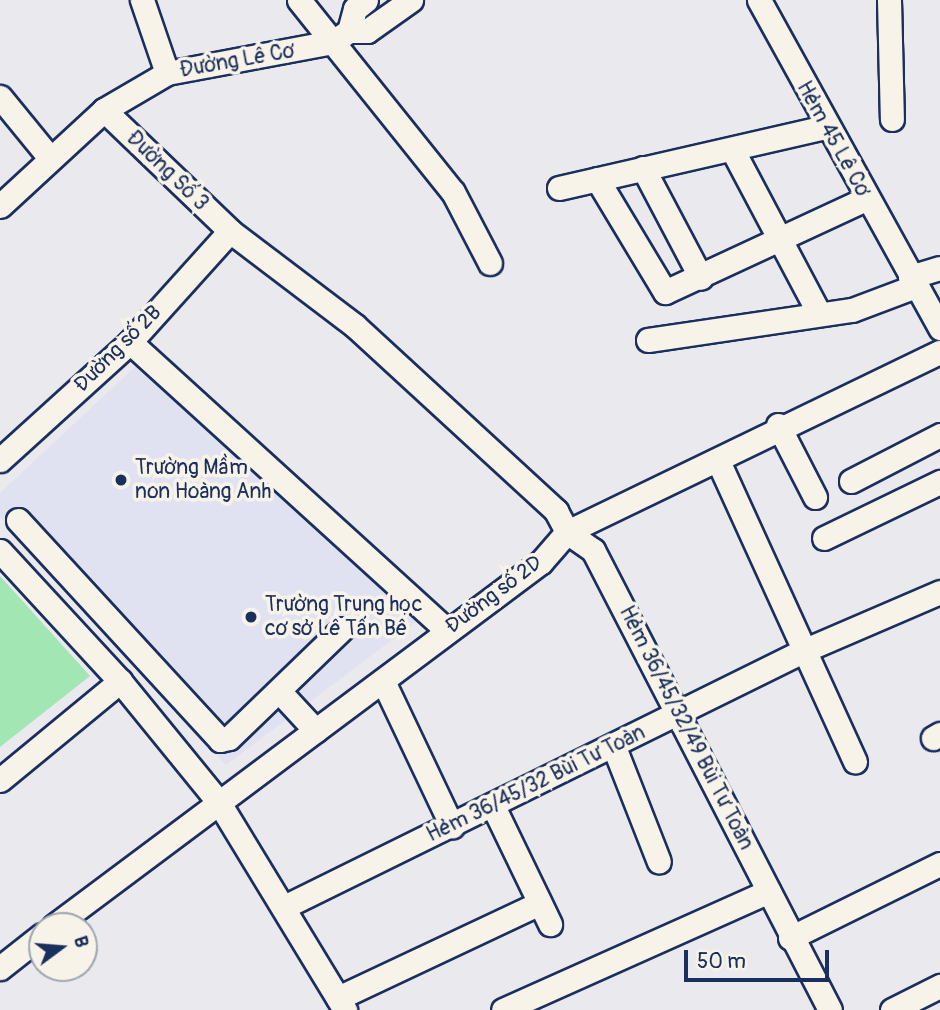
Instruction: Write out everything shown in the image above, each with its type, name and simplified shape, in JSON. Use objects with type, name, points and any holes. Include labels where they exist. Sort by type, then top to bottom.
[{"type":"street","points":[[142,0],[167,73]]},
{"type":"street","points":[[299,0],[341,36],[453,192],[490,263]]},
{"type":"street","points":[[341,36],[355,9],[366,0]]},
{"type":"street","name":"Đường Lê Cơ","points":[[0,206],[104,110],[167,73],[368,32],[411,0]]},
{"type":"street","name":"Hẻm 45 Lê Cơ","points":[[759,0],[825,127],[940,328]]},
{"type":"street","points":[[889,0],[892,119]]},
{"type":"street","points":[[0,97],[50,158]]},
{"type":"street","name":"Đường Số 3","points":[[104,110],[230,231]]},
{"type":"street","points":[[559,188],[825,127]]},
{"type":"street","points":[[732,149],[818,313]]},
{"type":"street","points":[[643,168],[701,278]]},
{"type":"street","points":[[597,179],[665,292],[701,278],[865,199]]},
{"type":"street","points":[[230,231],[354,325],[555,510],[567,532],[719,463],[778,425],[940,352]]},
{"type":"street","name":"Đường số 2B","points":[[0,460],[130,342],[230,231]]},
{"type":"street","points":[[648,340],[852,310],[940,268]]},
{"type":"street","points":[[130,342],[446,630]]},
{"type":"street","points":[[778,425],[815,497]]},
{"type":"street","points":[[851,481],[940,435]]},
{"type":"street","points":[[719,463],[855,762]]},
{"type":"street","points":[[824,538],[940,482]]},
{"type":"street","points":[[18,520],[211,735],[229,738],[342,629]]},
{"type":"street","name":"Đường số 2D","points":[[72,912],[218,801],[383,681],[446,630],[541,562],[567,532]]},
{"type":"street","name":"Hẻm 36/45/32/49 Bùi Tư Toàn","points":[[567,532],[593,550],[681,710],[790,938],[830,1010]]},
{"type":"street","points":[[0,551],[120,681],[218,801],[341,1004],[544,914],[494,808]]},
{"type":"street","name":"Hẻm 36/45/32 Bùi Tư Toàn","points":[[284,907],[494,808],[681,710],[803,651],[940,592]]},
{"type":"street","points":[[0,779],[120,681]]},
{"type":"street","points":[[383,681],[452,826]]},
{"type":"street","points":[[279,691],[316,731]]},
{"type":"street","points":[[614,747],[659,862]]},
{"type":"street","points":[[790,938],[940,864]]},
{"type":"street","points":[[503,1010],[769,891]]},
{"type":"street","points":[[0,968],[28,946]]},
{"type":"street","points":[[892,1010],[940,986]]},
{"type":"shaded area","name":"Trường Trung học cơ sở Lê Tấn Bê","points":[[136,366],[417,621],[226,765],[0,517],[0,493]]},
{"type":"green space","points":[[0,576],[90,676],[0,747]]},
{"type":"place","name":"Trường Mầm non Hoàng Anh","points":[[121,480]]},
{"type":"place","name":"Trường Trung học cơ sở Lê Tấn Bê","points":[[251,617]]}]
